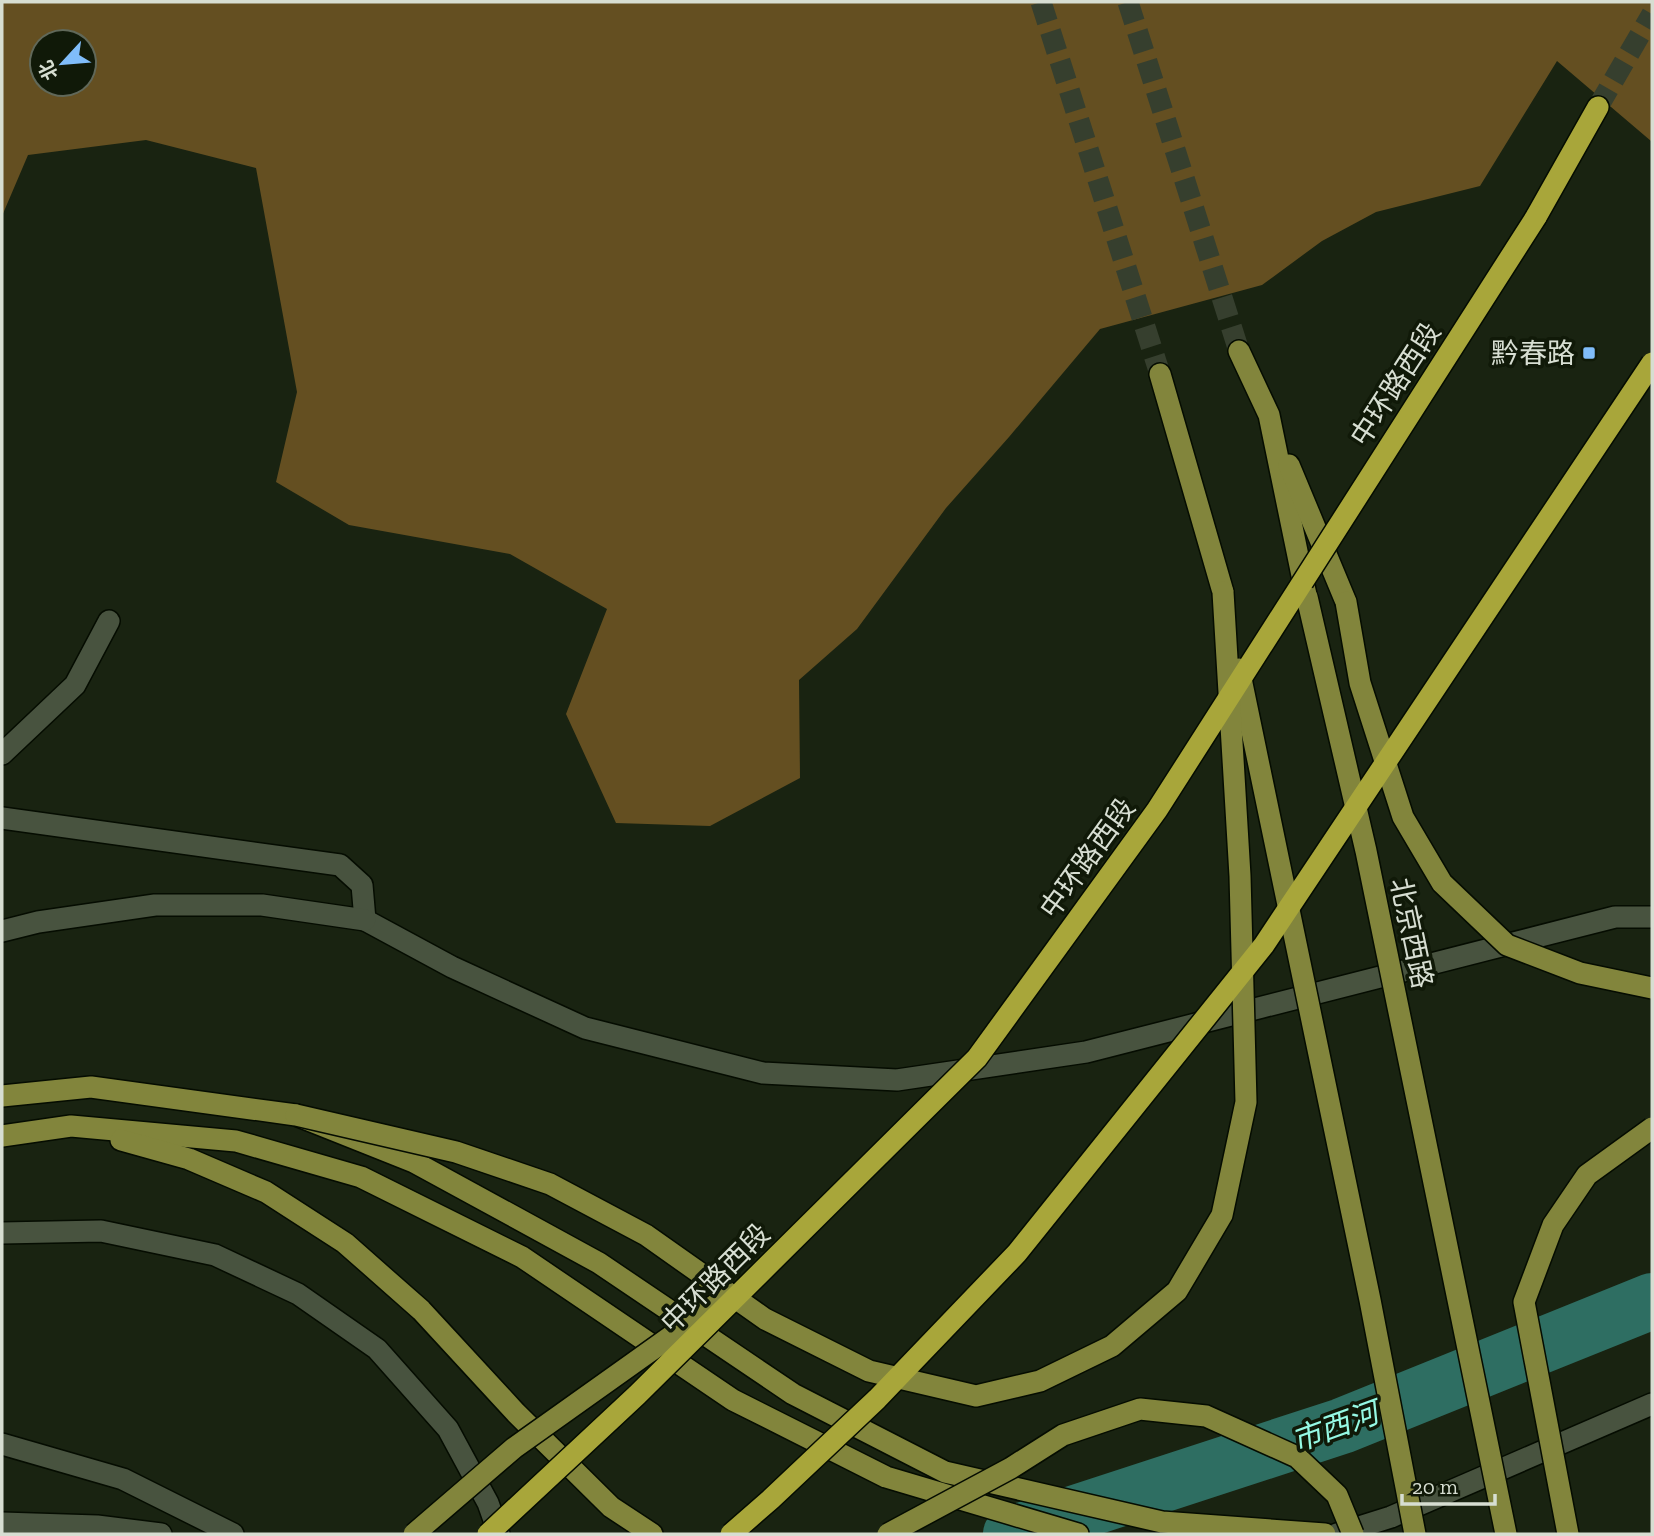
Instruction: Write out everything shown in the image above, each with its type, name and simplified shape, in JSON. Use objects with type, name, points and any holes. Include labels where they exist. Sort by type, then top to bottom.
[{"type":"highway","name":"中环路西段","points":[[488,1534],[637,1395],[977,1058],[1157,810],[1536,217],[1598,107]]},
{"type":"highway","points":[[731,1534],[877,1399],[1017,1253],[1264,945],[1652,363]]},
{"type":"main road","name":"北京西路","points":[[1240,351],[1269,415],[1307,597],[1366,851],[1506,1534]]},
{"type":"main road","points":[[1160,374],[1223,592],[1370,1300],[1415,1534]]},
{"type":"main road","points":[[1269,415],[1346,602],[1360,683],[1403,817],[1442,884],[1507,945],[1580,973],[1652,988]]},
{"type":"main road","points":[[2,1096],[91,1087],[296,1115],[456,1152],[550,1184],[646,1235],[765,1319],[869,1371],[975,1396],[1040,1381],[1112,1346],[1177,1291],[1222,1215],[1246,1102],[1240,876],[1223,592]]},
{"type":"main road","points":[[296,1115],[414,1162],[598,1263],[793,1394],[945,1472],[1162,1522],[1325,1534]]},
{"type":"main road","points":[[2,1136],[71,1126],[236,1140],[361,1177],[522,1257],[733,1400],[886,1477],[1078,1534]]},
{"type":"main road","points":[[71,1126],[189,1159],[253,1186],[345,1243],[421,1310],[516,1413],[611,1507],[652,1534]]},
{"type":"main road","points":[[1568,1534],[1524,1302],[1553,1225],[1587,1175],[1652,1128]]},
{"type":"main road","points":[[414,1534],[514,1448],[759,1274]]},
{"type":"main road","points":[[888,1534],[1011,1468],[1063,1435],[1140,1409],[1206,1416],[1297,1457],[1337,1495],[1353,1534]]},
{"type":"street","points":[[2,754],[75,685],[109,621]]},
{"type":"street","points":[[2,818],[340,865],[362,885],[365,920]]},
{"type":"street","points":[[2,931],[37,922],[155,905],[262,905],[365,920],[452,967],[585,1028],[763,1073],[897,1080],[1086,1052],[1615,917],[1652,917]]},
{"type":"street","points":[[2,1233],[101,1231],[215,1255],[298,1294],[377,1349],[448,1429],[488,1503],[499,1534]]},
{"type":"street","points":[[1337,1534],[1391,1517],[1652,1404]]},
{"type":"street","points":[[2,1444],[123,1479],[233,1534]]},
{"type":"street","points":[[4,1523],[97,1526],[161,1534]]},
{"type":"shaded area","points":[[2,2],[1652,2],[1651,141],[1557,61],[1480,186],[1376,212],[1322,241],[1262,285],[1100,329],[946,508],[857,629],[799,680],[800,778],[710,826],[616,823],[566,714],[607,609],[510,554],[349,525],[276,482],[297,392],[256,168],[146,140],[28,155],[2,216]]},
{"type":"waterway","name":"市西河","points":[[1011,1534],[1342,1426],[1652,1301]]},
{"type":"tunnel","points":[[1041,2],[1160,374]]},
{"type":"tunnel","points":[[1128,2],[1239,351]]},
{"type":"tunnel","points":[[1598,107],[1652,14]]},
{"type":"place","name":"黔春路","points":[[1589,353]]}]
